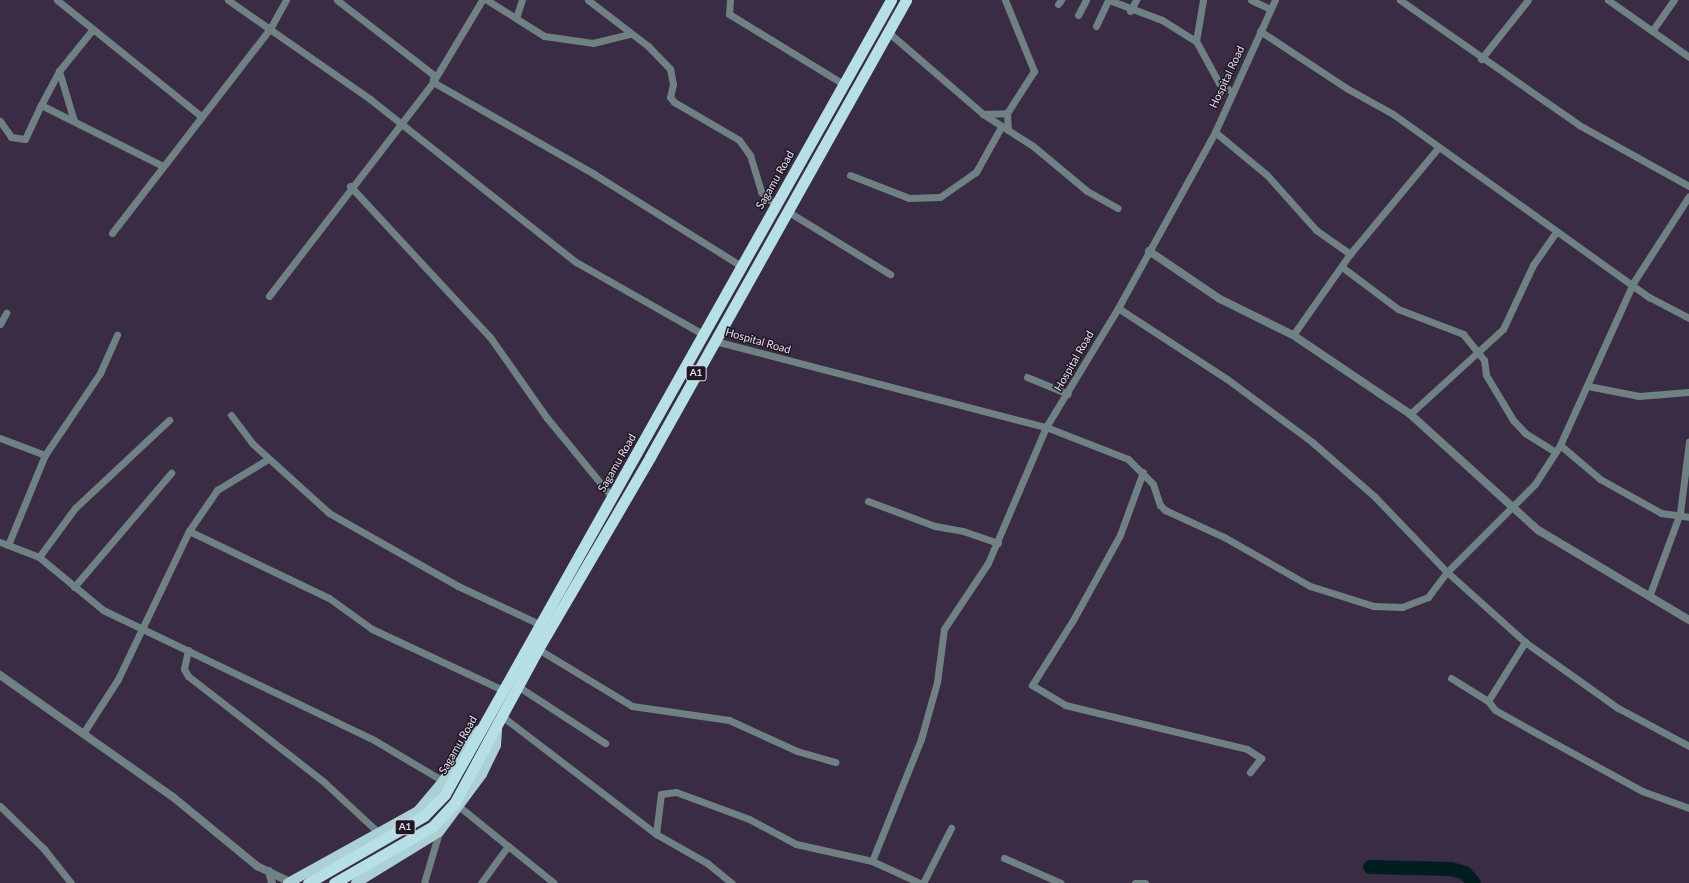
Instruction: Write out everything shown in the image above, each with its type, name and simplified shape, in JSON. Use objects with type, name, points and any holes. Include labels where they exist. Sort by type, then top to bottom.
[{"type":"highway","name":"Sagamu Road","points":[[308,883],[424,816],[445,794],[476,743],[502,690],[891,0]]},
{"type":"highway","name":"A1","points":[[334,883],[433,826],[455,802],[488,746],[538,649],[715,341],[906,0]]},
{"type":"main road","points":[[289,882],[380,834],[418,810],[443,781],[472,736],[485,725]]},
{"type":"main road","points":[[356,883],[439,832],[461,808],[496,745],[497,729]]},
{"type":"street","points":[[57,0],[202,117]]},
{"type":"street","points":[[228,0],[271,27],[399,123],[576,262],[703,334]]},
{"type":"street","points":[[112,233],[271,27],[286,0]]},
{"type":"street","points":[[337,0],[434,79],[600,178],[741,266]]},
{"type":"street","points":[[269,296],[306,251],[350,186],[434,79],[482,0]]},
{"type":"street","points":[[487,0],[544,36],[593,43],[630,34]]},
{"type":"street","points":[[516,18],[522,0]]},
{"type":"street","points":[[588,0],[630,34],[648,46],[670,69],[673,84],[670,97],[674,102],[739,140],[750,155],[761,192],[776,205]]},
{"type":"street","points":[[730,0],[729,14],[845,84]]},
{"type":"street","points":[[850,175],[909,198],[940,197],[976,172],[1004,128],[1007,114],[1034,77],[1034,71],[1005,0]]},
{"type":"street","points":[[1078,14],[1086,0]]},
{"type":"street","points":[[1096,26],[1109,0],[1130,11],[1162,20],[1196,42],[1219,83],[1231,90]]},
{"type":"street","points":[[1130,11],[1136,0]]},
{"type":"street","points":[[1196,42],[1203,0]]},
{"type":"street","points":[[1251,0],[1270,9]]},
{"type":"street","name":"Hospital Road","points":[[715,341],[1046,426],[1068,394],[1118,308],[1215,132],[1231,90],[1275,0]]},
{"type":"street","points":[[1400,0],[1481,59],[1579,125],[1689,186]]},
{"type":"street","points":[[1481,59],[1528,0]]},
{"type":"street","points":[[1608,0],[1689,57]]},
{"type":"street","points":[[1652,31],[1674,0]]},
{"type":"street","points":[[0,121],[12,137],[25,139],[59,71],[93,29]]},
{"type":"street","points":[[1260,30],[1348,89],[1393,114],[1556,232],[1633,283],[1649,297],[1689,318]]},
{"type":"street","points":[[888,32],[983,114],[1004,128],[1086,191],[1118,208]]},
{"type":"street","points":[[59,71],[74,121]]},
{"type":"street","points":[[41,106],[163,166]]},
{"type":"street","points":[[983,114],[1007,114]]},
{"type":"street","points":[[1215,132],[1267,175],[1316,230],[1350,254]]},
{"type":"street","points":[[1293,335],[1350,254],[1438,148]]},
{"type":"street","points":[[350,186],[490,337],[547,418],[612,497]]},
{"type":"street","points":[[872,861],[921,739],[937,682],[944,629],[998,543],[1046,426],[1128,459],[1154,484],[1160,506],[1165,510],[1224,537],[1310,586],[1374,606],[1402,607],[1428,597],[1447,572],[1512,505],[1535,484],[1560,445],[1588,386],[1633,283],[1689,196]]},
{"type":"street","points":[[788,211],[890,274]]},
{"type":"street","points":[[1410,414],[1510,320],[1533,265],[1556,232]]},
{"type":"street","points":[[1149,251],[1220,299],[1293,335],[1410,414],[1538,530],[1588,563],[1650,594],[1689,620]]},
{"type":"street","points":[[1342,267],[1398,309],[1463,334],[1484,360],[1486,375],[1513,420],[1525,433],[1556,452]]},
{"type":"street","points":[[1118,308],[1227,379],[1312,442],[1376,497],[1447,572],[1525,642],[1618,708],[1689,746]]},
{"type":"street","points":[[0,324],[6,313]]},
{"type":"street","points":[[8,545],[45,455],[100,373],[117,335]]},
{"type":"street","points":[[1027,377],[1068,394]]},
{"type":"street","points":[[1588,386],[1639,396],[1689,392]]},
{"type":"street","points":[[231,415],[268,459],[330,513],[458,586],[539,624]]},
{"type":"street","points":[[39,558],[75,508],[169,420]]},
{"type":"street","points":[[0,438],[45,455]]},
{"type":"street","points":[[1650,594],[1680,513],[1686,481],[1689,442]]},
{"type":"street","points":[[1560,445],[1600,479],[1654,509],[1680,513],[1689,517]]},
{"type":"street","points":[[84,732],[118,679],[189,530],[217,490],[268,459]]},
{"type":"street","points":[[1143,472],[1120,535],[1073,620],[1032,685],[1065,705],[1247,749],[1261,758],[1250,772]]},
{"type":"street","points":[[74,587],[171,473]]},
{"type":"street","points":[[868,501],[935,526],[998,543]]},
{"type":"street","points":[[189,530],[329,598],[372,629],[502,690]]},
{"type":"street","points":[[0,543],[39,558],[104,610],[374,740],[443,781]]},
{"type":"street","points":[[1488,701],[1525,642]]},
{"type":"street","points":[[538,649],[632,706],[729,720],[797,751],[835,762]]},
{"type":"street","points":[[188,650],[184,669],[188,676],[324,782],[380,834]]},
{"type":"street","points":[[0,675],[84,732],[173,797],[257,866],[289,882]]},
{"type":"street","points":[[1451,678],[1488,701],[1495,710],[1642,791],[1689,808]]},
{"type":"street","points":[[519,687],[605,743]]},
{"type":"street","points":[[503,717],[656,834],[707,863],[732,883]]},
{"type":"street","points":[[656,834],[661,794],[676,792],[749,818],[796,844],[872,861],[922,883],[951,828]]},
{"type":"street","points":[[0,806],[44,849],[71,883]]},
{"type":"street","points":[[461,808],[554,883]]},
{"type":"street","points":[[424,883],[439,832]]},
{"type":"street","points":[[482,883],[508,846]]},
{"type":"street","points":[[1004,858],[1061,883]]},
{"type":"street","points":[[269,871],[272,883]]},
{"type":"street","points":[[1135,883],[1145,883]]},
{"type":"waterway","points":[[1370,867],[1451,869],[1465,873],[1474,883]]}]
